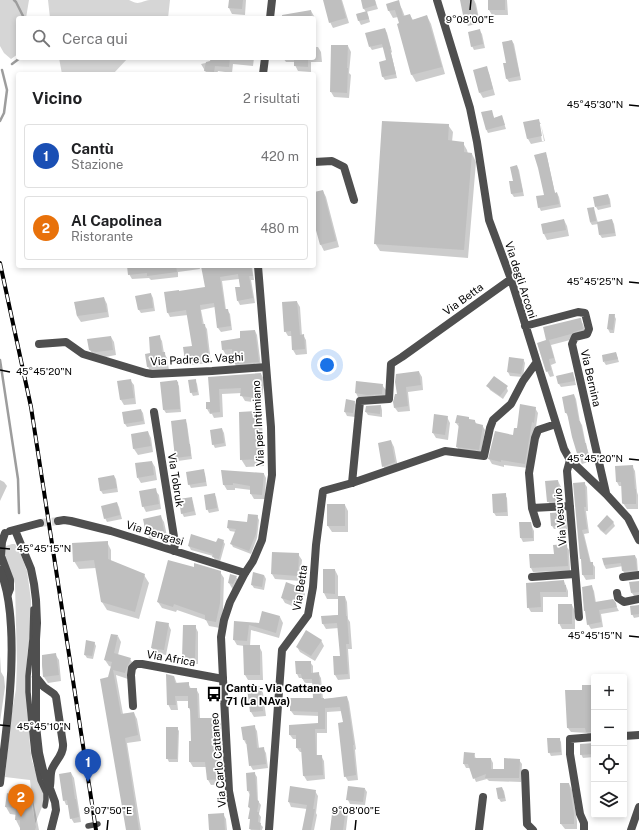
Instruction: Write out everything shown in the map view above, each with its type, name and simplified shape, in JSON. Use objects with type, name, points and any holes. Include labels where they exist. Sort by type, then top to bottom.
[{"type":"street","points":[[270,16],[272,0]]},
{"type":"street","name":"Via degli Arconi","points":[[437,0],[470,108],[490,220],[564,449],[570,460],[606,494],[628,518],[639,540]]},
{"type":"street","points":[[263,72],[265,60]]},
{"type":"street","points":[[316,162],[332,161],[344,167],[354,200]]},
{"type":"street","name":"Via per Intimiano","points":[[245,574],[259,550],[262,540],[272,475],[271,427],[258,268]]},
{"type":"street","name":"Via Betta","points":[[352,483],[360,401],[389,399],[391,364],[402,358],[510,279]]},
{"type":"street","name":"Via Bernina","points":[[525,326],[578,312],[585,313],[589,329],[587,334],[575,337],[572,344],[606,494]]},
{"type":"street","name":"Via Padre G. Vaghi","points":[[39,344],[66,342],[83,354],[138,372],[152,374],[266,367]]},
{"type":"street","name":"Via Betta","points":[[269,830],[282,650],[308,614],[313,586],[316,545],[323,492],[445,450],[484,456],[493,420],[511,404],[523,381],[536,363]]},
{"type":"street","name":"Via Tobruk","points":[[154,412],[175,543],[174,550]]},
{"type":"street","points":[[537,524],[532,508],[529,473],[535,438],[538,430],[556,424]]},
{"type":"street","name":"Via Vesuvio","points":[[570,460],[567,471],[579,618]]},
{"type":"street","points":[[532,508],[570,506]]},
{"type":"street","name":"Via Bengasi","points":[[58,521],[64,520],[111,531],[245,574]]},
{"type":"street","points":[[8,594],[10,580],[1,556],[2,542],[6,533],[40,523]]},
{"type":"street","points":[[6,533],[31,569],[34,584],[37,622],[36,726],[39,753],[43,770],[55,802],[56,810],[50,830]]},
{"type":"street","points":[[6,533],[24,559],[30,576],[32,589],[33,601],[28,692],[34,753],[40,780],[46,793],[45,806]]},
{"type":"street","points":[[0,570],[8,594],[12,645],[11,689],[0,783]]},
{"type":"street","name":"Via Carlo Cattaneo","points":[[237,830],[229,791],[222,637],[223,625],[230,602],[245,574]]},
{"type":"street","points":[[532,576],[575,574]]},
{"type":"street","points":[[623,577],[639,575]]},
{"type":"street","points":[[617,593],[618,598],[624,602],[639,599]]},
{"type":"street","name":"Via Africa","points":[[133,706],[131,672],[132,668],[136,664],[223,679]]},
{"type":"street","points":[[36,676],[44,688],[56,697],[63,744],[61,754],[51,772],[50,789]]},
{"type":"street","points":[[627,736],[639,735]]},
{"type":"street","points":[[584,830],[584,823],[580,814],[570,754],[570,739],[591,737]]},
{"type":"street","points":[[525,774],[527,824],[534,830]]},
{"type":"street","points":[[479,830],[483,797]]},
{"type":"street","points":[[631,830],[639,807]]},
{"type":"street","points":[[88,826],[98,824]]},
{"type":"shaded area","points":[[0,0],[29,0],[26,16],[16,16],[16,55],[11,59],[4,53],[0,46]]},
{"type":"shaded area","points":[[48,0],[129,0],[138,3],[150,0],[170,0],[168,16],[50,16]]},
{"type":"shaded area","points":[[59,60],[126,60],[115,72],[62,72]]},
{"type":"shaded area","points":[[15,544],[18,549],[27,571],[31,600],[31,628],[27,656],[26,686],[30,746],[32,761],[44,794],[44,802],[35,824],[30,780],[5,777],[11,717],[16,689],[17,663],[15,584],[5,559],[6,546]]},
{"type":"building","points":[[229,0],[243,0],[242,9],[228,8]]},
{"type":"building","points":[[323,0],[341,0],[346,18],[329,23]]},
{"type":"building","points":[[361,0],[375,0],[376,5],[363,9]]},
{"type":"building","points":[[399,0],[403,16],[410,14],[412,20],[427,15],[442,67],[411,75],[397,24],[399,23],[395,10],[388,11],[386,4]]},
{"type":"building","points":[[460,0],[474,0],[478,18],[464,20]]},
{"type":"building","points":[[488,0],[505,0],[505,10],[488,10]]},
{"type":"building","points":[[311,10],[312,16],[282,16]]},
{"type":"building","points":[[367,11],[369,19],[358,21],[356,14]]},
{"type":"building","points":[[385,28],[396,74],[382,77],[379,62],[386,60],[382,44],[369,47],[365,33]]},
{"type":"building","points":[[480,29],[483,44],[471,47],[468,32]]},
{"type":"building","points":[[512,40],[520,76],[506,79],[503,63],[506,63],[502,42]]},
{"type":"building","points":[[331,45],[348,45],[347,93],[330,92]]},
{"type":"building","points":[[230,60],[229,67],[215,66],[214,72],[204,71],[206,62]]},
{"type":"building","points":[[294,60],[308,60],[308,67],[294,66]]},
{"type":"building","points":[[487,66],[493,89],[479,93],[473,70]]},
{"type":"building","points":[[492,110],[494,118],[502,115],[505,125],[486,130],[481,112]]},
{"type":"building","points":[[539,119],[542,136],[527,139],[523,122]]},
{"type":"building","points":[[382,121],[449,124],[448,140],[464,142],[464,152],[472,153],[464,250],[374,244]]},
{"type":"building","points":[[546,152],[555,193],[557,192],[559,204],[538,208],[536,196],[544,195],[534,155]]},
{"type":"building","points":[[517,165],[523,192],[511,194],[509,181],[513,181],[510,167]]},
{"type":"building","points":[[323,190],[336,241],[320,245],[316,230],[316,192]]},
{"type":"building","points":[[608,194],[610,204],[595,207],[593,197]]},
{"type":"building","points":[[594,207],[596,221],[590,222],[587,208]]},
{"type":"building","points":[[564,219],[566,230],[543,234],[541,224]]},
{"type":"building","points":[[612,219],[615,233],[599,235],[597,222]]},
{"type":"building","points":[[127,268],[176,268],[177,272],[147,276],[147,273],[128,275]]},
{"type":"building","points":[[201,268],[251,268],[253,276],[249,276],[253,298],[237,301],[235,287],[240,287],[238,274],[220,277],[225,309],[228,309],[231,326],[217,328],[214,303],[200,305],[202,324],[205,324],[209,359],[185,361],[183,347],[192,346],[186,310],[167,313],[164,292],[205,287]]},
{"type":"building","points":[[151,293],[153,308],[138,310],[135,296]]},
{"type":"building","points":[[104,297],[107,312],[77,316],[74,302]]},
{"type":"building","points":[[297,301],[300,335],[304,334],[305,349],[292,350],[291,331],[284,332],[282,302]]},
{"type":"building","points":[[609,314],[615,314],[613,330],[607,329]]},
{"type":"building","points":[[581,318],[583,329],[549,340],[554,358],[549,359],[551,370],[546,372],[537,343],[546,340],[543,327]]},
{"type":"building","points":[[255,330],[259,362],[234,364],[232,349],[222,350],[221,341],[240,338],[240,331]]},
{"type":"building","points":[[160,335],[162,352],[165,352],[166,365],[147,367],[145,354],[150,353],[149,337]]},
{"type":"building","points":[[111,336],[113,350],[96,352],[89,350],[87,339]]},
{"type":"building","points":[[616,352],[618,359],[603,362],[602,355]]},
{"type":"building","points":[[509,357],[524,359],[521,374],[507,372]]},
{"type":"building","points":[[419,371],[421,385],[406,387],[408,406],[394,408],[393,402],[395,394],[397,394],[395,382],[396,374]]},
{"type":"building","points":[[573,372],[575,381],[558,384],[556,376]]},
{"type":"building","points":[[261,373],[262,380],[259,398],[240,396],[241,388],[219,389],[220,412],[210,413],[210,409],[206,409],[206,402],[210,402],[208,377]]},
{"type":"building","points":[[494,376],[508,386],[500,396],[486,386]]},
{"type":"building","points":[[131,379],[134,398],[120,400],[117,381]]},
{"type":"building","points":[[196,379],[197,392],[190,393],[188,380]]},
{"type":"building","points":[[177,380],[180,409],[163,410],[160,382]]},
{"type":"building","points":[[356,381],[383,384],[382,394],[367,395],[355,393]]},
{"type":"building","points":[[574,394],[579,421],[589,458],[579,460],[567,413],[565,413],[562,397]]},
{"type":"building","points":[[346,399],[355,401],[353,413],[344,412]]},
{"type":"building","points":[[520,404],[536,407],[525,464],[501,460],[501,462],[488,459],[495,431],[513,435],[514,428],[517,428]]},
{"type":"building","points":[[381,405],[380,414],[365,412],[366,406]]},
{"type":"building","points":[[141,409],[143,421],[124,424],[122,412]]},
{"type":"building","points":[[258,411],[260,459],[240,460],[239,412]]},
{"type":"building","points":[[434,414],[448,416],[445,435],[432,433]]},
{"type":"building","points":[[457,415],[469,417],[469,419],[475,420],[475,423],[483,425],[479,450],[456,447],[459,423],[455,423]]},
{"type":"building","points":[[186,419],[191,456],[175,458],[171,421]]},
{"type":"building","points":[[222,428],[224,443],[212,445],[210,430]]},
{"type":"building","points":[[148,431],[151,446],[133,449],[131,434]]},
{"type":"building","points":[[391,440],[395,462],[382,467],[378,443]]},
{"type":"building","points":[[152,461],[154,475],[137,478],[135,463]]},
{"type":"building","points":[[633,465],[636,504],[623,504],[621,482],[616,482],[615,466]]},
{"type":"building","points":[[204,469],[206,482],[188,485],[186,472]]},
{"type":"building","points":[[221,470],[264,473],[262,495],[250,494],[250,486],[233,483],[233,485],[223,485]]},
{"type":"building","points":[[114,475],[117,488],[100,491],[98,478]]},
{"type":"building","points":[[558,480],[560,501],[547,502],[545,481]]},
{"type":"building","points":[[585,482],[586,507],[584,507],[587,529],[582,530],[590,562],[593,562],[593,575],[582,575],[573,483]]},
{"type":"building","points":[[156,488],[159,504],[142,507],[139,491]]},
{"type":"building","points":[[215,493],[217,508],[206,510],[204,495]]},
{"type":"building","points":[[506,493],[507,512],[493,513],[492,494]]},
{"type":"building","points":[[192,497],[194,511],[181,514],[179,499]]},
{"type":"building","points":[[117,502],[120,515],[104,519],[101,506]]},
{"type":"building","points":[[327,504],[345,504],[345,526],[327,526]]},
{"type":"building","points":[[565,512],[566,525],[551,526],[550,513]]},
{"type":"building","points":[[248,514],[258,515],[256,534],[249,551],[230,544],[236,529],[227,528],[228,520],[247,522]]},
{"type":"building","points":[[161,515],[164,531],[146,534],[143,519]]},
{"type":"building","points":[[607,515],[614,522],[604,532],[597,526]]},
{"type":"building","points":[[519,522],[531,522],[533,538],[520,538]]},
{"type":"building","points":[[191,534],[216,542],[218,538],[224,540],[219,559],[212,557],[213,554],[188,546]]},
{"type":"building","points":[[108,541],[108,559],[145,574],[135,612],[101,602],[94,560],[73,562],[72,543]]},
{"type":"building","points":[[567,544],[568,566],[530,568],[529,554],[554,554],[553,545]]},
{"type":"building","points":[[272,552],[299,553],[298,576],[271,574]]},
{"type":"building","points":[[635,555],[637,570],[622,571],[621,563],[604,565],[602,558]]},
{"type":"building","points":[[168,560],[194,567],[194,563],[221,571],[220,603],[216,622],[205,620],[205,615],[174,604],[173,607],[157,602]]},
{"type":"building","points":[[323,569],[335,569],[335,594],[323,593]]},
{"type":"building","points":[[253,572],[264,575],[262,587],[251,585]]},
{"type":"building","points":[[230,574],[237,576],[233,584],[228,583]]},
{"type":"building","points":[[564,580],[566,592],[540,592],[541,607],[527,608],[526,583]]},
{"type":"building","points":[[639,581],[639,592],[631,593],[629,582]]},
{"type":"building","points":[[286,582],[302,588],[297,603],[281,598]]},
{"type":"building","points":[[592,585],[595,602],[613,599],[617,607],[599,610],[601,622],[587,625],[582,587]]},
{"type":"building","points":[[338,596],[345,596],[349,644],[346,644],[348,674],[334,675],[333,656],[340,656],[337,623],[322,624],[321,616],[338,615]]},
{"type":"building","points":[[558,604],[572,604],[572,624],[558,624]]},
{"type":"building","points":[[639,605],[639,614],[631,615],[630,606]]},
{"type":"building","points":[[262,611],[280,616],[276,633],[249,625],[247,641],[233,640],[234,621],[259,623]]},
{"type":"building","points":[[156,621],[169,623],[164,650],[151,648]]},
{"type":"building","points":[[183,625],[196,625],[195,658],[182,658]]},
{"type":"building","points":[[306,630],[322,640],[311,656],[296,647]]},
{"type":"building","points":[[111,634],[118,635],[114,653],[131,658],[125,673],[113,670],[121,714],[134,712],[138,735],[125,738],[139,830],[126,830],[100,679],[108,677],[112,662],[104,660]]},
{"type":"building","points":[[86,640],[95,642],[92,656],[84,655]]},
{"type":"building","points":[[243,645],[260,645],[260,675],[244,675]]},
{"type":"building","points":[[56,653],[59,675],[43,677],[42,655]]},
{"type":"building","points":[[295,661],[311,661],[311,673],[319,672],[321,698],[324,699],[347,696],[354,745],[356,775],[344,777],[338,723],[343,722],[340,707],[325,708],[325,729],[315,729],[316,755],[322,755],[323,775],[303,776],[301,748],[296,748],[296,735],[289,735],[289,725],[318,723],[318,712],[290,711],[290,698],[313,698],[312,679],[302,679],[301,674],[296,674]]},
{"type":"building","points":[[166,674],[174,676],[175,683],[189,682],[189,688],[197,688],[198,718],[218,718],[221,779],[207,780],[205,762],[189,762],[189,741],[191,741],[188,696],[175,696],[176,705],[167,705]]},
{"type":"building","points":[[582,685],[591,685],[591,732],[586,732],[585,728],[567,728],[565,690],[582,690]]},
{"type":"building","points":[[260,686],[263,711],[250,712],[247,688]]},
{"type":"building","points":[[255,725],[257,748],[264,747],[266,764],[249,766],[246,740],[243,740],[241,727]]},
{"type":"building","points":[[166,727],[178,727],[177,759],[166,759]]},
{"type":"building","points":[[547,738],[560,738],[561,752],[548,753]]},
{"type":"building","points":[[591,743],[591,754],[580,755],[580,744]]},
{"type":"building","points":[[464,752],[475,753],[474,758],[491,758],[491,769],[504,769],[504,758],[520,759],[519,778],[485,778],[486,774],[473,779],[468,764],[463,764]]},
{"type":"building","points":[[71,772],[79,817],[70,819],[67,800],[63,801],[59,774]]},
{"type":"building","points":[[255,772],[257,800],[259,801],[257,812],[259,812],[258,822],[261,823],[260,830],[249,829],[250,819],[248,819],[250,808],[248,807],[250,791],[247,791],[246,773]]},
{"type":"building","points":[[560,783],[569,783],[574,814],[574,824],[560,824]]},
{"type":"building","points":[[290,786],[316,790],[313,809],[315,809],[311,830],[302,830],[307,805],[288,802]]},
{"type":"building","points":[[348,786],[365,788],[363,802],[346,800]]},
{"type":"building","points":[[28,787],[36,827],[35,830],[20,830],[20,820],[15,820],[16,808],[5,807],[7,793],[12,795],[12,788]]},
{"type":"building","points":[[502,787],[505,798],[498,799],[496,788]]},
{"type":"building","points":[[333,806],[346,808],[343,830],[330,830]]},
{"type":"building","points":[[224,813],[225,830],[209,830],[208,814]]},
{"type":"waterway","points":[[14,0],[23,16]]},
{"type":"waterway","points":[[12,64],[17,60]]},
{"type":"waterway","points":[[0,121],[4,113],[7,90],[2,70]]},
{"type":"waterway","points":[[0,360],[18,479],[19,513]]},
{"type":"tunnel","points":[[40,523],[58,521]]},
{"type":"railway","points":[[0,263],[31,407],[96,830]]},
{"type":"place","name":"Cantù - Via Cattaneo 71 (La NAva)","points":[[214,694]]},
{"type":"place","name":"Cantù","points":[[88,782]]},
{"type":"place","name":"Al Capolinea","points":[[21,817]]}]
